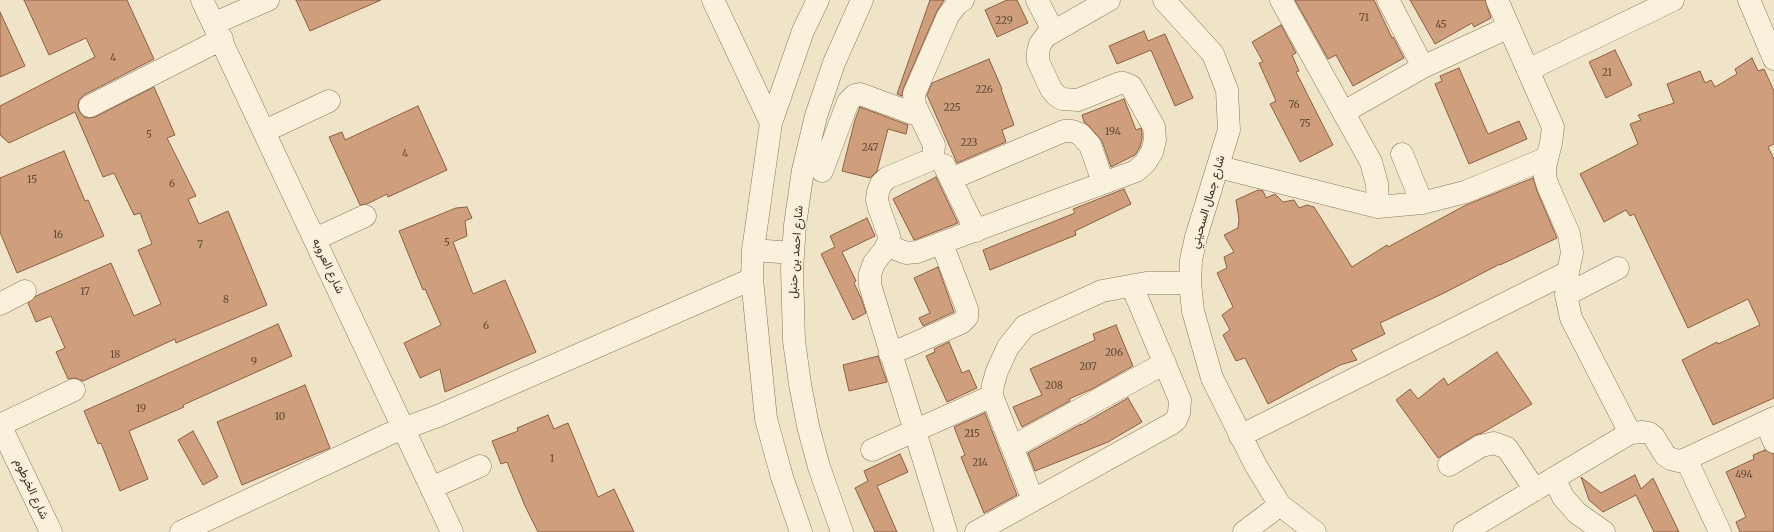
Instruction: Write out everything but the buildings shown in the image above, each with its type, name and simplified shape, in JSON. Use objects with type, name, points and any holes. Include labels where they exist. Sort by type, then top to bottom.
[{"type":"street","name":"شارع العروبه","points":[[202,0],[265,131],[452,532]]},
{"type":"street","points":[[90,106],[268,0]]},
{"type":"street","points":[[713,0],[771,123]]},
{"type":"street","points":[[801,532],[782,477],[766,419],[752,279],[753,250],[771,123],[803,31],[818,0]]},
{"type":"street","name":"شارع احمد بن حنبل","points":[[842,532],[818,467],[800,384],[794,341],[792,305],[795,225],[803,170],[816,116],[834,63],[862,0]]},
{"type":"street","points":[[963,0],[957,4],[948,16],[916,88],[914,99],[920,116],[976,231]]},
{"type":"street","points":[[1037,0],[1053,31]]},
{"type":"street","points":[[888,243],[896,249],[906,253],[917,252],[1136,171],[1145,163],[1152,152],[1155,140],[1154,127],[1134,89],[1128,84],[1120,83],[1078,100],[1070,101],[1062,99],[1056,95],[1051,88],[1038,62],[1040,44],[1046,36],[1110,0]]},
{"type":"street","name":"شارع جمال السحيني","points":[[1164,0],[1213,54],[1227,90],[1229,130],[1196,237],[1190,283],[1193,311],[1212,378],[1256,466],[1280,505],[1315,532]]},
{"type":"street","points":[[1281,0],[1371,162],[1377,184],[1378,207]]},
{"type":"street","points":[[1388,0],[1423,67]]},
{"type":"street","points":[[1497,0],[1553,127],[1552,143],[1547,158],[1545,177],[1569,234],[1572,253],[1568,272],[1566,296],[1572,318],[1630,433]]},
{"type":"street","points":[[1528,70],[1673,0]]},
{"type":"street","points":[[1748,0],[1774,59]]},
{"type":"street","points":[[1344,112],[1423,67],[1509,26]]},
{"type":"street","points":[[822,171],[848,102],[855,95],[860,94],[920,116]]},
{"type":"street","points":[[265,131],[330,101]]},
{"type":"street","points":[[951,179],[1064,131],[1072,131],[1086,138],[1104,182]]},
{"type":"street","points":[[934,145],[934,153],[930,160],[887,178],[881,184],[877,200],[889,236],[888,243],[874,263],[870,274],[870,285],[946,532]]},
{"type":"street","points":[[1402,154],[1422,202]]},
{"type":"street","points":[[1218,167],[1378,207],[1422,202],[1465,192],[1547,158]]},
{"type":"street","points":[[315,239],[365,216]]},
{"type":"street","points":[[890,354],[961,323],[966,317],[967,309],[942,244]]},
{"type":"street","points":[[753,250],[794,252]]},
{"type":"street","points":[[1566,296],[1618,268]]},
{"type":"street","points":[[1240,436],[1568,272]]},
{"type":"street","points":[[181,532],[376,440],[438,416],[752,279]]},
{"type":"street","points":[[1033,500],[992,396],[997,371],[1008,347],[1025,326],[1102,291],[1146,283],[1190,283]]},
{"type":"street","points":[[976,532],[1176,420],[1179,413],[1180,400],[1132,286]]},
{"type":"street","points":[[0,304],[25,291]]},
{"type":"street","points":[[1012,447],[1164,363]]},
{"type":"street","points":[[0,425],[74,390]]},
{"type":"street","points":[[872,450],[992,396]]},
{"type":"street","points":[[1464,532],[1630,433],[1649,433],[1658,442],[1665,455],[1671,459],[1679,461],[1770,420],[1774,442]]},
{"type":"street","name":"شارع الخرطوم","points":[[0,425],[51,532]]},
{"type":"street","points":[[1449,466],[1481,446],[1494,443],[1507,448],[1535,490]]},
{"type":"street","points":[[1686,459],[1720,532]]},
{"type":"street","points":[[431,488],[480,466]]},
{"type":"street","points":[[1554,478],[1563,497],[1577,514],[1595,529]]},
{"type":"street","points":[[1244,532],[1280,505]]}]
